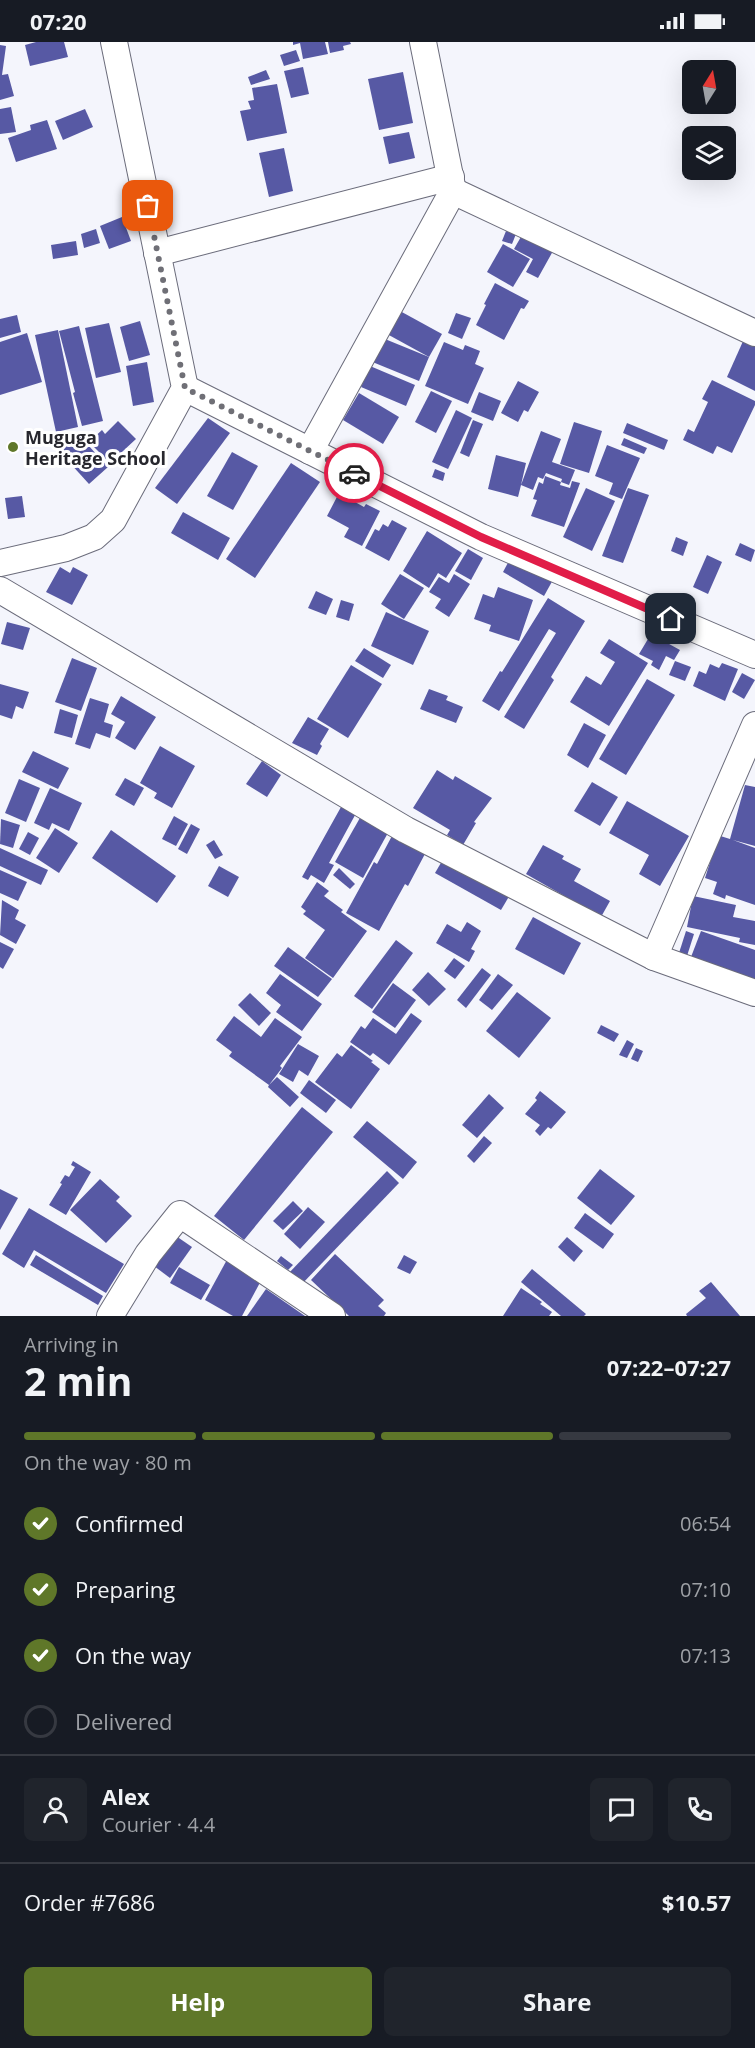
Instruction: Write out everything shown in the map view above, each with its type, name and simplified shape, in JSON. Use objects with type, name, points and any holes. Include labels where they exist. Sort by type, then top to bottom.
[{"type":"street","points":[[0,563],[66,548],[94,537],[113,520],[185,388],[114,42]]},
{"type":"street","points":[[310,451],[452,184],[423,42]]},
{"type":"street","points":[[158,253],[452,184],[755,333]]},
{"type":"street","points":[[185,388],[481,537],[755,655]]},
{"type":"street","points":[[0,590],[406,830],[654,957],[755,993]]},
{"type":"street","points":[[654,957],[755,725]]},
{"type":"street","points":[[110,1316],[148,1254],[180,1214],[332,1316]]},
{"type":"building","points":[[36,42],[64,42],[68,57],[30,66],[25,45]]},
{"type":"building","points":[[293,42],[325,42],[328,54],[303,59],[300,43],[293,45]]},
{"type":"building","points":[[328,42],[350,42],[351,44],[343,46],[344,50],[330,53]]},
{"type":"building","points":[[0,45],[6,46],[2,75],[8,74],[14,96],[0,100]]},
{"type":"building","points":[[296,50],[300,61],[284,66],[280,55]]},
{"type":"building","points":[[303,67],[309,94],[291,98],[284,71]]},
{"type":"building","points":[[266,70],[270,79],[251,85],[248,77]]},
{"type":"building","points":[[403,72],[413,123],[379,130],[368,79]]},
{"type":"building","points":[[277,84],[287,133],[247,141],[240,111],[251,109],[248,101],[254,100],[252,88]]},
{"type":"building","points":[[11,107],[16,132],[0,134],[0,109]]},
{"type":"building","points":[[85,109],[93,127],[63,140],[55,121]]},
{"type":"building","points":[[47,120],[57,149],[16,162],[8,138],[31,130],[30,125]]},
{"type":"building","points":[[409,132],[415,158],[389,164],[383,137]]},
{"type":"building","points":[[284,148],[293,191],[269,197],[259,153]]},
{"type":"building","points":[[122,217],[131,241],[109,249],[100,226]]},
{"type":"building","points":[[96,229],[100,243],[84,248],[81,234]]},
{"type":"building","points":[[506,231],[516,234],[512,244],[502,241]]},
{"type":"building","points":[[522,235],[553,251],[538,278],[526,272],[533,259],[514,249]]},
{"type":"building","points":[[76,241],[78,255],[53,259],[51,245]]},
{"type":"building","points":[[503,244],[530,259],[513,287],[487,272]]},
{"type":"building","points":[[495,283],[529,301],[524,309],[521,308],[504,340],[476,325]]},
{"type":"building","points":[[400,311],[442,334],[429,357],[387,334]]},
{"type":"building","points":[[456,313],[471,318],[462,339],[448,333]]},
{"type":"building","points":[[17,315],[21,332],[0,338],[0,319]]},
{"type":"building","points":[[140,321],[150,355],[129,361],[120,327]]},
{"type":"building","points":[[109,323],[121,372],[96,378],[85,328]]},
{"type":"building","points":[[79,326],[103,421],[82,426],[59,331]]},
{"type":"building","points":[[58,330],[78,427],[56,432],[35,335]]},
{"type":"building","points":[[27,333],[42,382],[0,395],[0,342]]},
{"type":"building","points":[[380,337],[429,357],[419,381],[370,361]]},
{"type":"building","points":[[744,339],[755,344],[755,391],[727,377]]},
{"type":"building","points":[[444,342],[463,350],[465,345],[480,351],[475,364],[484,368],[468,404],[425,386]]},
{"type":"building","points":[[147,362],[154,402],[133,406],[126,366]]},
{"type":"building","points":[[370,366],[415,385],[406,406],[361,387]]},
{"type":"building","points":[[712,380],[755,401],[732,453],[717,446],[713,454],[683,440],[688,429],[694,432],[708,402],[702,399]]},
{"type":"building","points":[[518,381],[539,392],[528,412],[524,410],[518,422],[501,413]]},
{"type":"building","points":[[431,391],[452,401],[436,433],[415,422]]},
{"type":"building","points":[[479,392],[501,401],[493,421],[471,412]]},
{"type":"building","points":[[359,393],[399,417],[383,444],[343,420]]},
{"type":"building","points":[[456,410],[472,418],[448,469],[432,462]]},
{"type":"building","points":[[208,418],[230,433],[177,504],[155,488]]},
{"type":"building","points":[[473,420],[483,424],[469,457],[460,453]]},
{"type":"building","points":[[118,421],[136,439],[110,463],[89,442],[102,430],[105,434]]},
{"type":"building","points":[[574,422],[602,431],[589,473],[560,464]]},
{"type":"building","points":[[627,423],[668,440],[664,450],[623,433]]},
{"type":"building","points":[[541,431],[561,439],[552,462],[575,470],[569,485],[561,482],[562,479],[546,473],[543,479],[538,477],[533,490],[521,485]]},
{"type":"building","points":[[78,434],[108,467],[89,484],[59,451]]},
{"type":"building","points":[[624,438],[647,448],[644,454],[621,445]]},
{"type":"building","points":[[607,445],[640,458],[622,499],[609,494],[613,483],[595,476]]},
{"type":"building","points":[[232,452],[258,466],[233,510],[207,496]]},
{"type":"building","points":[[496,455],[526,463],[518,497],[488,489]]},
{"type":"building","points":[[291,463],[320,482],[255,578],[226,559]]},
{"type":"building","points":[[435,469],[445,473],[443,481],[432,477]]},
{"type":"building","points":[[545,476],[570,488],[572,481],[580,483],[564,527],[531,516],[537,500],[533,499],[539,482],[543,484]]},
{"type":"building","points":[[586,488],[615,501],[592,551],[563,537]]},
{"type":"building","points":[[628,488],[649,495],[623,563],[602,556]]},
{"type":"building","points":[[339,493],[364,507],[366,504],[380,511],[362,546],[344,537],[349,528],[327,516]]},
{"type":"building","points":[[22,496],[25,517],[8,519],[5,498]]},
{"type":"building","points":[[183,512],[230,538],[218,560],[171,533]]},
{"type":"building","points":[[392,520],[407,528],[389,561],[365,548],[375,529],[379,531],[383,524],[388,527]]},
{"type":"building","points":[[427,531],[462,553],[446,578],[438,573],[429,588],[403,571]]},
{"type":"building","points":[[676,537],[688,542],[683,556],[671,551]]},
{"type":"building","points":[[740,543],[755,550],[751,562],[735,555]]},
{"type":"building","points":[[468,549],[483,558],[471,580],[455,571]]},
{"type":"building","points":[[707,555],[722,562],[708,594],[693,587]]},
{"type":"building","points":[[510,559],[554,578],[544,596],[503,572]]},
{"type":"building","points":[[60,567],[70,573],[73,567],[88,575],[72,605],[46,592]]},
{"type":"building","points":[[400,574],[424,588],[404,619],[381,604]]},
{"type":"building","points":[[454,574],[470,584],[449,617],[435,608],[441,599],[429,592],[439,577],[449,583]]},
{"type":"building","points":[[498,587],[533,600],[519,641],[489,631],[491,625],[474,619],[483,594],[494,598]]},
{"type":"building","points":[[316,591],[333,599],[326,615],[308,608]]},
{"type":"building","points":[[548,598],[585,621],[551,677],[554,680],[524,729],[504,717],[556,633],[549,629],[499,711],[482,701]]},
{"type":"building","points":[[341,600],[354,604],[349,621],[336,617]]},
{"type":"building","points":[[386,612],[429,631],[413,665],[371,646]]},
{"type":"building","points":[[7,622],[30,628],[23,650],[1,644]]},
{"type":"building","points":[[651,634],[680,650],[674,660],[666,656],[659,670],[651,665],[653,661],[639,654]]},
{"type":"building","points":[[609,639],[648,663],[609,726],[570,702],[586,676],[601,685],[615,662],[600,653]]},
{"type":"building","points":[[364,648],[391,665],[383,678],[355,661]]},
{"type":"building","points":[[72,658],[97,668],[81,711],[55,702]]},
{"type":"building","points":[[675,661],[691,667],[685,681],[669,675]]},
{"type":"building","points":[[722,663],[738,669],[725,701],[693,686],[699,671],[706,674],[710,664],[719,668]]},
{"type":"building","points":[[351,665],[382,684],[348,738],[317,719]]},
{"type":"building","points":[[742,673],[755,680],[744,699],[732,692]]},
{"type":"building","points":[[647,679],[675,695],[626,775],[599,759]]},
{"type":"building","points":[[0,684],[29,692],[23,709],[16,706],[12,719],[0,715]]},
{"type":"building","points":[[429,689],[448,696],[446,700],[463,707],[456,723],[420,709]]},
{"type":"building","points":[[121,696],[156,717],[135,750],[115,738],[125,722],[111,714]]},
{"type":"building","points":[[90,698],[109,704],[104,722],[113,725],[110,738],[96,733],[90,749],[75,744]]},
{"type":"building","points":[[60,709],[78,715],[72,738],[54,733]]},
{"type":"building","points":[[308,717],[329,729],[320,744],[322,746],[317,755],[292,743]]},
{"type":"building","points":[[584,723],[606,735],[588,768],[567,755]]},
{"type":"building","points":[[160,746],[195,766],[172,808],[154,798],[157,793],[140,783]]},
{"type":"building","points":[[33,751],[69,768],[58,789],[22,772]]},
{"type":"building","points":[[262,761],[281,775],[267,797],[246,784]]},
{"type":"building","points":[[437,770],[453,780],[455,776],[492,798],[474,822],[476,823],[463,845],[447,835],[450,830],[413,808]]},
{"type":"building","points":[[125,778],[144,788],[134,806],[115,795]]},
{"type":"building","points":[[19,779],[40,788],[26,822],[5,813]]},
{"type":"building","points":[[592,782],[618,797],[600,826],[574,811]]},
{"type":"building","points":[[745,785],[755,787],[755,846],[733,840],[755,848],[755,905],[726,895],[725,899],[713,894],[717,882],[705,878],[715,847],[714,834],[730,839]]},
{"type":"building","points":[[50,788],[82,803],[69,831],[52,823],[49,830],[34,823]]},
{"type":"building","points":[[346,798],[360,806],[329,863],[334,865],[324,883],[311,875],[308,880],[302,877]]},
{"type":"building","points":[[627,801],[689,836],[660,886],[639,874],[649,855],[609,833]]},
{"type":"building","points":[[174,816],[188,824],[176,846],[162,839]]},
{"type":"building","points":[[361,816],[389,831],[363,878],[335,862]]},
{"type":"building","points":[[1,819],[20,825],[13,848],[0,844]]},
{"type":"building","points":[[191,824],[200,829],[187,854],[178,849]]},
{"type":"building","points":[[55,828],[78,843],[59,873],[36,858]]},
{"type":"building","points":[[111,830],[176,876],[157,903],[92,858]]},
{"type":"building","points":[[28,832],[39,838],[30,855],[19,849]]},
{"type":"building","points":[[393,834],[426,852],[408,886],[405,884],[379,931],[346,913],[374,862],[377,864]]},
{"type":"building","points":[[214,840],[223,855],[215,859],[206,845]]},
{"type":"building","points":[[543,845],[564,856],[562,859],[581,869],[574,881],[610,901],[601,917],[526,874]]},
{"type":"building","points":[[0,848],[48,870],[41,885],[0,866]]},
{"type":"building","points":[[445,856],[511,893],[501,910],[435,873]]},
{"type":"building","points":[[219,866],[239,877],[228,897],[208,886]]},
{"type":"building","points":[[339,868],[355,884],[350,889],[333,875]]},
{"type":"building","points":[[0,870],[27,882],[18,901],[0,893]]},
{"type":"building","points":[[317,882],[329,891],[324,896],[367,931],[333,978],[305,958],[325,930],[303,914],[306,911],[301,907]]},
{"type":"building","points":[[693,896],[736,905],[733,917],[755,921],[755,945],[739,942],[740,938],[687,927]]},
{"type":"building","points":[[2,900],[19,910],[15,919],[26,925],[16,944],[0,935]]},
{"type":"building","points":[[533,917],[581,943],[564,975],[515,949]]},
{"type":"building","points":[[467,922],[481,931],[471,949],[475,951],[469,962],[436,943],[447,924],[461,932]]},
{"type":"building","points":[[686,931],[694,934],[687,956],[679,953]]},
{"type":"building","points":[[701,931],[755,950],[755,980],[691,957]]},
{"type":"building","points":[[396,940],[413,953],[372,1009],[354,996]]},
{"type":"building","points":[[0,942],[14,949],[3,969],[0,967]]},
{"type":"building","points":[[288,947],[332,979],[318,997],[274,966]]},
{"type":"building","points":[[454,958],[465,966],[455,979],[444,971]]},
{"type":"building","points":[[482,968],[491,975],[466,1008],[457,1000]]},
{"type":"building","points":[[428,972],[446,989],[429,1006],[412,990]]},
{"type":"building","points":[[280,974],[322,1004],[302,1031],[276,1012],[281,1005],[266,993]]},
{"type":"building","points":[[498,974],[513,985],[492,1010],[479,1000]]},
{"type":"building","points":[[393,983],[416,1000],[395,1028],[372,1012]]},
{"type":"building","points":[[517,992],[551,1018],[519,1058],[486,1031]]},
{"type":"building","points":[[250,993],[271,1013],[259,1026],[238,1005]]},
{"type":"building","points":[[411,1013],[422,1021],[389,1065],[373,1053],[370,1056],[350,1042],[361,1026],[365,1029],[373,1018],[396,1034]]},
{"type":"building","points":[[234,1016],[261,1037],[275,1018],[302,1037],[269,1085],[229,1056],[232,1052],[216,1040]]},
{"type":"building","points":[[601,1025],[619,1034],[614,1042],[597,1033]]},
{"type":"building","points":[[627,1040],[634,1044],[627,1058],[619,1055]]},
{"type":"building","points":[[298,1044],[319,1056],[308,1076],[299,1070],[293,1082],[279,1074]]},
{"type":"building","points":[[351,1045],[380,1069],[351,1109],[315,1082],[337,1053],[342,1057]]},
{"type":"building","points":[[636,1048],[643,1051],[638,1062],[631,1059]]},
{"type":"building","points":[[277,1077],[299,1097],[290,1107],[268,1087]]},
{"type":"building","points":[[309,1080],[336,1100],[326,1113],[300,1093]]},
{"type":"building","points":[[540,1091],[566,1112],[551,1129],[548,1127],[540,1136],[535,1131],[540,1125],[525,1114],[537,1100],[535,1098]]},
{"type":"building","points":[[489,1094],[504,1108],[477,1138],[462,1125]]},
{"type":"building","points":[[302,1107],[333,1132],[244,1240],[214,1216]]},
{"type":"building","points":[[367,1121],[417,1162],[403,1179],[353,1137]]},
{"type":"building","points":[[484,1136],[492,1143],[474,1163],[467,1156]]},
{"type":"building","points":[[73,1161],[91,1172],[66,1215],[49,1205],[65,1175],[69,1177],[75,1167],[71,1165]]},
{"type":"building","points":[[600,1169],[635,1196],[611,1225],[577,1198]]},
{"type":"building","points":[[387,1171],[399,1183],[300,1286],[287,1275]]},
{"type":"building","points":[[100,1179],[120,1197],[116,1201],[132,1216],[106,1243],[70,1210]]},
{"type":"building","points":[[0,1189],[18,1198],[0,1230]]},
{"type":"building","points":[[293,1201],[303,1211],[283,1230],[273,1221]]},
{"type":"building","points":[[308,1207],[325,1222],[300,1249],[284,1234]]},
{"type":"building","points":[[29,1208],[124,1264],[106,1293],[34,1250],[24,1268],[2,1254]]},
{"type":"building","points":[[585,1213],[614,1234],[603,1249],[574,1228]]},
{"type":"building","points":[[176,1236],[192,1247],[170,1278],[154,1266]]},
{"type":"building","points":[[567,1237],[583,1251],[574,1262],[558,1247]]},
{"type":"building","points":[[335,1254],[384,1300],[378,1306],[386,1313],[384,1316],[349,1316],[311,1280]]},
{"type":"building","points":[[36,1255],[103,1296],[98,1305],[30,1265]]},
{"type":"building","points":[[404,1255],[417,1262],[410,1274],[397,1268]]},
{"type":"building","points":[[229,1256],[264,1275],[242,1316],[233,1316],[205,1300]]},
{"type":"building","points":[[281,1256],[293,1265],[288,1270],[277,1261]]},
{"type":"building","points":[[179,1267],[210,1285],[201,1300],[170,1283]]},
{"type":"building","points":[[532,1269],[586,1314],[584,1316],[561,1316],[521,1282]]},
{"type":"building","points":[[711,1282],[740,1316],[687,1316],[686,1314],[706,1298],[699,1291]]},
{"type":"building","points":[[521,1288],[552,1312],[549,1316],[503,1316]]},
{"type":"building","points":[[266,1289],[305,1316],[247,1316]]},
{"type":"way so far","points":[[148,206],[185,388],[354,473]]},
{"type":"place","name":"Muguga Heritage School","points":[[13,447]]},
{"type":"route","points":[[354,473],[481,537],[671,619]]}]
